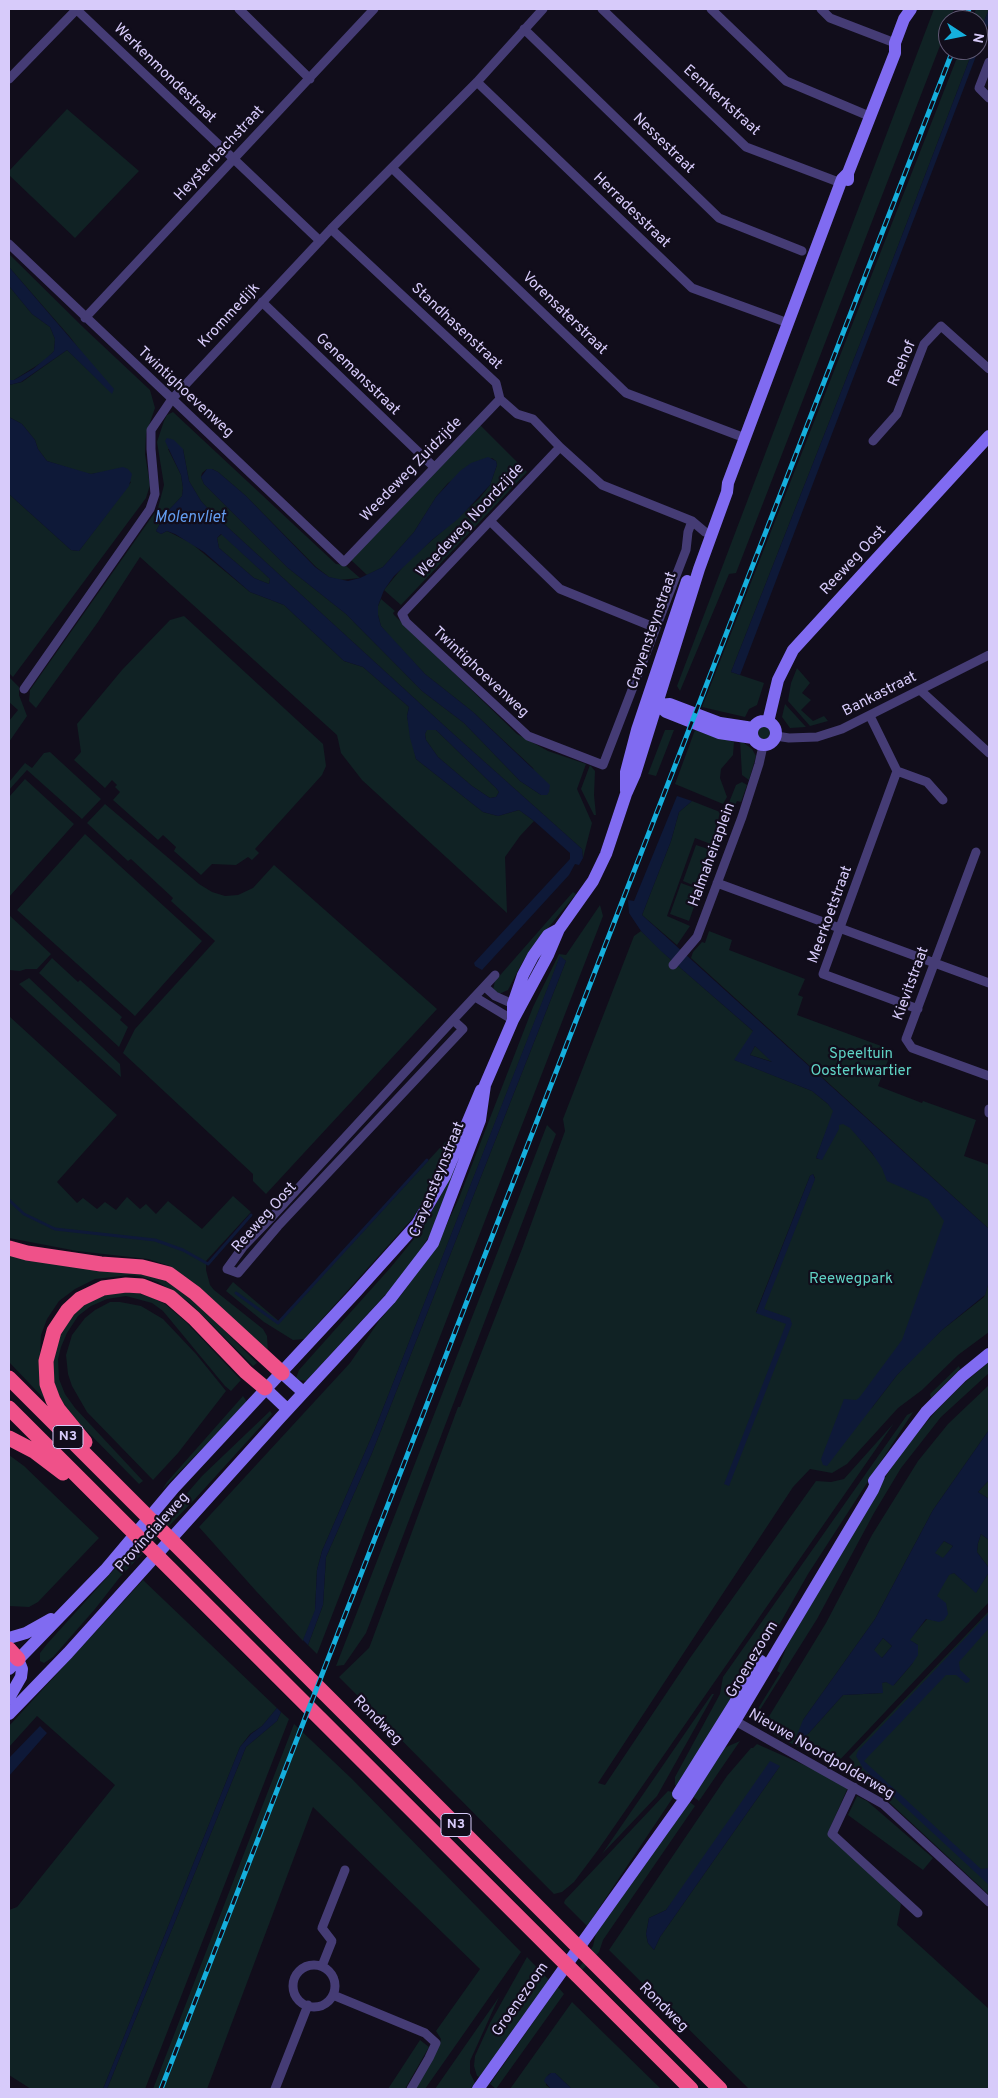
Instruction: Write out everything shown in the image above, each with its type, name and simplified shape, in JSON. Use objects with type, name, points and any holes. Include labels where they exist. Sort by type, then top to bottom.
[{"type":"highway","points":[[9,1248],[27,1253],[142,1267],[169,1274],[195,1292],[282,1373]]},
{"type":"highway","name":"N3","points":[[128,1496],[58,1409],[48,1384],[46,1360],[54,1331],[68,1310],[80,1299],[103,1288],[126,1284],[142,1286],[170,1297],[194,1318],[246,1372],[265,1388]]},
{"type":"highway","name":"Rondweg","points":[[9,1378],[720,2089]]},
{"type":"highway","name":"N3","points":[[9,1408],[691,2089]]},
{"type":"highway","name":"N3","points":[[9,1438],[34,1451],[114,1511]]},
{"type":"main road","name":"Crayensteynstraat","points":[[282,1373],[417,1224],[445,1176],[478,1093],[485,1084],[513,1020],[548,955],[559,929],[594,881],[606,854],[626,794],[636,774],[652,704],[708,533],[727,492],[728,483],[809,271],[819,258],[848,181],[844,178],[895,48],[904,19],[911,9]]},
{"type":"main road","name":"Reeweg Oost","points":[[768,722],[778,680],[793,650],[989,436]]},
{"type":"main road","points":[[652,704],[666,712],[719,733],[756,737],[773,742],[776,736],[775,729],[768,722],[761,722],[756,737]]},
{"type":"main road","name":"Crayensteynstraat","points":[[513,1020],[513,1004],[523,975],[533,956],[548,935],[559,929]]},
{"type":"main road","name":"Crayensteynstraat","points":[[303,1392],[390,1299],[432,1243],[480,1120],[485,1084]]},
{"type":"main road","name":"Groenezoom","points":[[478,2089],[643,1855],[687,1796],[731,1719],[873,1490],[879,1476],[903,1441],[926,1412],[962,1376],[989,1354]]},
{"type":"main road","points":[[282,1373],[303,1392]]},
{"type":"main road","name":"Provincialeweg","points":[[21,1677],[22,1669],[11,1662],[105,1570],[174,1488],[265,1388],[282,1373]]},
{"type":"main road","points":[[265,1388],[287,1409]]},
{"type":"main road","name":"Provincialeweg","points":[[9,1714],[43,1679],[303,1392]]},
{"type":"main road","name":"Provincialeweg","points":[[9,1638],[26,1633],[64,1612]]},
{"type":"main road","points":[[9,1698],[21,1677],[43,1679]]},
{"type":"street","points":[[9,79],[77,9]]},
{"type":"street","name":"Werkenmondestraat","points":[[77,9],[320,241]]},
{"type":"street","points":[[239,9],[310,79]]},
{"type":"street","name":"Heysterbachstraat","points":[[85,318],[374,9]]},
{"type":"street","name":"Krommedijk","points":[[24,690],[150,509],[155,494],[150,449],[151,430],[172,399],[320,241],[477,82],[543,9]]},
{"type":"street","name":"Eemkerkstraat","points":[[602,9],[746,147],[844,178]]},
{"type":"street","points":[[711,9],[786,81],[869,116]]},
{"type":"street","points":[[821,9],[830,18],[895,48]]},
{"type":"street","name":"Nessestraat","points":[[524,29],[719,218],[802,251]]},
{"type":"street","points":[[989,62],[979,88],[989,98]]},
{"type":"street","name":"Herradesstraat","points":[[477,82],[692,288],[788,324]]},
{"type":"street","name":"Vorensaterstraat","points":[[392,168],[626,393],[745,438]]},
{"type":"street","name":"Standhasenstraat","points":[[332,229],[496,383],[500,398],[517,414],[533,419],[560,447],[602,485],[692,521],[708,533]]},
{"type":"street","name":"Twintighoevenweg","points":[[9,244],[344,562]]},
{"type":"street","name":"Genemansstraat","points":[[262,302],[434,467]]},
{"type":"street","name":"Reehof","points":[[873,441],[897,414],[924,344],[941,326],[989,369]]},
{"type":"street","name":"Weedeweg Zuidzijde","points":[[344,562],[500,398]]},
{"type":"street","name":"Weedeweg Noordzijde","points":[[402,614],[560,447]]},
{"type":"street","points":[[490,521],[560,589],[656,628]]},
{"type":"street","name":"Crayensteynstraat","points":[[603,765],[686,550],[688,532],[692,521]]},
{"type":"street","name":"Twintighoevenweg","points":[[402,614],[406,622],[524,734],[603,765]]},
{"type":"street","name":"Bankastraat","points":[[776,736],[789,738],[817,737],[842,729],[989,654]]},
{"type":"street","points":[[920,690],[989,753]]},
{"type":"street","points":[[870,716],[897,771],[928,782],[943,800]]},
{"type":"street","name":"Halmaheiraplein","points":[[673,965],[697,936],[717,883],[757,771],[756,737]]},
{"type":"street","name":"Meerkoetstraat","points":[[897,771],[823,974],[918,1010]]},
{"type":"street","name":"Kievitstraat","points":[[976,852],[906,1039],[912,1048],[989,1076]]},
{"type":"street","points":[[717,883],[989,983]]},
{"type":"street","name":"Reeweg Oost","points":[[453,1020],[463,1029],[278,1226],[238,1273],[227,1269],[243,1247],[453,1020],[495,976]]},
{"type":"street","points":[[485,987],[495,996],[513,1004]]},
{"type":"street","points":[[475,997],[513,1020]]},
{"type":"street","name":"Nieuwe Noordpolderweg","points":[[731,1719],[883,1804],[989,1902]]},
{"type":"street","points":[[854,1787],[832,1834],[918,1913]]},
{"type":"street","points":[[322,1966],[332,1941],[322,1928],[345,1870]]},
{"type":"street","points":[[309,1965],[322,1966],[332,1974],[335,1981],[333,1995],[322,2005],[308,2006],[298,1999],[295,1994],[296,1976],[309,1965]]},
{"type":"street","points":[[333,1995],[426,2033],[436,2043],[411,2089]]},
{"type":"street","points":[[275,2089],[308,2006]]},
{"type":"green space","points":[[934,9],[954,9],[938,10],[938,51],[736,573],[729,574],[680,691],[677,686]]},
{"type":"green space","points":[[956,60],[969,60],[731,672],[764,683],[757,705],[749,709],[745,717],[702,707]]},
{"type":"green space","points":[[67,109],[139,171],[75,238],[9,175],[9,171]]},
{"type":"green space","points":[[9,254],[150,390],[155,408],[146,434],[145,454],[150,485],[146,498],[13,677],[9,673],[9,494],[71,550],[79,551],[131,482],[103,472],[84,473],[47,461],[38,449],[35,440],[22,424],[9,417],[9,385],[22,382],[67,350],[112,393],[70,337],[9,267]]},
{"type":"green space","points":[[9,286],[32,314],[50,327],[55,339],[54,351],[44,361],[14,380],[9,380]]},
{"type":"green space","points":[[173,412],[336,564],[345,565],[360,578],[339,580],[329,577],[316,567],[246,496],[218,472],[207,469],[202,473],[201,477],[204,484],[288,568],[346,614],[422,691],[464,723],[520,781],[541,795],[533,768],[473,712],[425,674],[381,626],[378,606],[381,599],[395,611],[394,615],[517,734],[548,751],[586,764],[577,789],[592,823],[583,858],[582,849],[211,512],[201,501],[189,481],[183,449],[168,449],[181,475],[182,496],[166,513],[156,531],[161,534],[167,531],[191,543],[250,592],[284,605],[344,661],[363,667],[409,707],[407,716],[416,759],[483,812],[498,816],[519,810],[534,821],[505,857],[507,913],[362,780],[341,753],[337,735],[140,557],[98,622],[36,708],[29,701],[30,690],[158,508],[164,485],[157,442],[167,415]]},
{"type":"green space","points":[[479,424],[527,472],[401,605],[384,590],[406,563],[479,499],[490,485],[497,465],[496,461],[492,458],[448,483],[436,497],[414,532],[383,567],[367,575],[350,559]]},
{"type":"green space","points":[[222,534],[270,579],[269,584],[254,578],[219,548],[217,538]]},
{"type":"green space","points":[[184,616],[323,744],[326,766],[322,775],[255,849],[259,853],[252,860],[248,857],[236,865],[212,864],[201,875],[174,851],[176,847],[163,835],[158,840],[113,800],[120,792],[112,780],[105,788],[74,760],[81,752],[77,724],[122,670],[170,620]]},
{"type":"green space","points":[[797,668],[810,683],[802,693],[811,700],[801,710],[813,721],[824,716],[828,721],[810,726],[788,701],[791,683]]},
{"type":"green space","points":[[9,677],[19,687],[19,695],[27,716],[9,742],[9,721],[18,710],[9,702]]},
{"type":"green space","points":[[785,704],[806,727],[790,728],[782,717]]},
{"type":"green space","points":[[764,727],[770,733],[764,739],[758,733]]},
{"type":"green space","points":[[427,729],[436,730],[496,788],[499,792],[496,797],[490,798],[472,786],[438,757],[426,740],[425,734]]},
{"type":"green space","points":[[665,730],[674,730],[656,776],[648,774]]},
{"type":"green space","points":[[695,730],[734,742],[733,755],[721,769],[720,778],[727,797],[723,804],[675,784]]},
{"type":"green space","points":[[740,740],[752,749],[756,756],[749,780],[742,775]]},
{"type":"green space","points":[[50,752],[101,799],[82,819],[27,770],[9,790],[9,782],[25,763],[32,768],[44,753]]},
{"type":"green space","points":[[590,765],[595,771],[594,795],[596,815],[594,815],[581,789]]},
{"type":"green space","points":[[25,779],[74,824],[9,897],[9,797]]},
{"type":"green space","points":[[742,782],[747,785],[741,802],[737,801],[734,807],[728,805],[736,785]]},
{"type":"green space","points":[[692,801],[720,812],[717,825],[722,830],[716,846],[695,838],[667,916],[690,926],[677,945],[642,915],[671,841],[679,812]]},
{"type":"green space","points":[[105,804],[199,884],[212,892],[225,896],[238,895],[253,888],[274,865],[437,1009],[266,1194],[253,1181],[253,1174],[123,1053],[135,1029],[215,941],[171,901],[173,898],[131,859],[128,861],[87,823]]},
{"type":"green space","points":[[85,834],[202,941],[135,1016],[17,910]]},
{"type":"green space","points":[[696,845],[714,851],[700,888],[683,881]]},
{"type":"green space","points":[[681,883],[700,890],[689,921],[670,914]]},
{"type":"green space","points":[[573,892],[576,894],[535,944],[523,961],[508,990],[499,994],[493,990],[495,981]]},
{"type":"green space","points":[[600,905],[603,916],[317,1654],[308,1645],[323,1605],[326,1557],[372,1453],[566,961],[560,957],[375,1429],[322,1551],[317,1570],[315,1611],[303,1641],[199,1527],[350,1363],[379,1321],[402,1294],[440,1239],[459,1198],[533,1007],[559,954],[566,955]]},
{"type":"green space","points":[[9,915],[51,954],[37,969],[9,970]]},
{"type":"green space","name":"Reewegpark","points":[[641,931],[754,1032],[735,1060],[812,1091],[834,1111],[816,1158],[818,1159],[841,1116],[875,1157],[928,1196],[946,1220],[901,1349],[871,1409],[897,1375],[920,1351],[942,1330],[984,1297],[989,1282],[989,1332],[958,1355],[922,1390],[898,1408],[847,1464],[832,1473],[810,1469],[793,1487],[598,1783],[605,1785],[690,1658],[816,1481],[831,1482],[844,1479],[894,1423],[598,1850],[574,1882],[562,1892],[554,1894],[339,1677],[369,1648],[371,1643],[458,1407],[460,1407],[522,1249],[565,1131],[563,1119],[634,936]],"holes":[[[813,1174],[815,1178],[761,1314],[756,1312],[810,1176]]]},
{"type":"green space","name":"Speeltuin Oosterkwartier","points":[[709,931],[732,940],[729,950],[805,979],[798,995],[803,997],[797,1015],[892,1050],[878,1086],[922,1103],[923,1101],[976,1120],[964,1156],[989,1165],[989,1229],[691,958],[693,952],[702,942],[705,943]]},
{"type":"green space","points":[[52,958],[78,982],[80,980],[122,1017],[120,1020],[128,1027],[119,1047],[39,973]]},
{"type":"green space","points":[[29,978],[120,1064],[121,1077],[19,984]]},
{"type":"green space","points":[[9,1016],[117,1115],[57,1182],[77,1203],[83,1198],[97,1209],[105,1202],[116,1210],[127,1197],[140,1209],[146,1204],[156,1214],[168,1201],[202,1229],[233,1196],[251,1212],[206,1261],[206,1270],[210,1285],[214,1290],[263,1329],[267,1336],[268,1352],[194,1283],[170,1266],[148,1259],[77,1251],[9,1238]]},
{"type":"green space","points":[[755,1046],[773,1062],[750,1055]]},
{"type":"green space","points":[[547,1125],[556,1134],[366,1633],[344,1665],[336,1666]]},
{"type":"green space","points":[[460,1126],[452,1149],[435,1184],[412,1219],[304,1339],[293,1340],[264,1322],[226,1291],[233,1282],[280,1322]]},
{"type":"green space","points":[[460,1159],[430,1235],[413,1261],[397,1282],[306,1381],[296,1378],[299,1370],[391,1267],[422,1229]]},
{"type":"green space","points":[[9,1255],[160,1277],[184,1290],[257,1363],[253,1366],[189,1302],[158,1282],[129,1275],[95,1279],[75,1289],[59,1301],[47,1319],[41,1335],[40,1357],[50,1405],[9,1362]]},
{"type":"green space","points":[[131,1291],[165,1304],[186,1322],[241,1380],[231,1391],[225,1386],[163,1311],[152,1303],[126,1296],[107,1299],[91,1306],[78,1316],[61,1347],[58,1359],[59,1379],[65,1394],[75,1408],[143,1481],[139,1484],[79,1423],[63,1403],[55,1387],[51,1367],[53,1349],[68,1318],[82,1305],[104,1294]]},
{"type":"green space","points":[[110,1302],[141,1306],[163,1319],[196,1354],[226,1391],[178,1453],[153,1480],[87,1412],[72,1386],[68,1374],[66,1355],[72,1335],[85,1318]]},
{"type":"green space","points":[[989,1362],[989,1373],[941,1417],[901,1468],[874,1513],[817,1619],[758,1713],[759,1707],[780,1673],[777,1671],[787,1646],[882,1482],[904,1449],[936,1411]]},
{"type":"green space","points":[[959,1366],[960,1369],[931,1398],[930,1394]]},
{"type":"green space","points":[[989,1385],[989,1430],[933,1510],[875,1619],[803,1720],[808,1734],[843,1695],[882,1693],[881,1683],[886,1682],[894,1685],[912,1664],[918,1645],[909,1640],[927,1619],[941,1586],[949,1574],[954,1573],[976,1592],[989,1572],[989,1602],[834,1766],[775,1735],[766,1728],[768,1725],[765,1723],[826,1623],[872,1535],[918,1461],[948,1424]]},
{"type":"green space","points":[[243,1396],[247,1402],[162,1490],[167,1482]]},
{"type":"green space","points":[[270,1411],[272,1414],[195,1499],[120,1577],[53,1657],[44,1663],[40,1661],[40,1653],[47,1644],[174,1503],[177,1505],[202,1476]]},
{"type":"green space","points":[[913,1412],[808,1574],[778,1627],[761,1645],[759,1644],[750,1657],[734,1693],[736,1695],[679,1787],[675,1785],[675,1777],[720,1694],[723,1677],[907,1415]]},
{"type":"green space","points":[[9,1455],[24,1466],[99,1538],[38,1602],[29,1607],[9,1606]]},
{"type":"green space","points":[[989,1480],[989,1499],[978,1492]]},
{"type":"green space","points":[[981,1534],[989,1540],[989,1568],[977,1552]]},
{"type":"green space","points":[[944,1541],[953,1546],[943,1559],[934,1553]]},
{"type":"green space","points":[[143,1580],[277,1708],[262,1726],[250,1734],[240,1747],[103,2089],[31,2089],[9,2075],[9,1910],[17,1907],[115,1785],[37,1716],[9,1747],[9,1726]]},
{"type":"green space","points":[[989,1611],[989,1895],[875,1789],[843,1770],[854,1762],[849,1757]]},
{"type":"green space","points":[[883,1638],[892,1646],[882,1658],[873,1651]]},
{"type":"green space","points":[[712,1694],[714,1694],[657,1796],[602,1854]]},
{"type":"green space","points":[[281,1712],[289,1719],[145,2089],[107,2089],[246,1747],[277,1721]]},
{"type":"green space","points":[[294,1724],[352,1779],[521,1952],[425,2089],[414,2089],[439,2046],[441,2039],[436,2031],[480,1969],[313,1807],[207,2089],[153,2089]]},
{"type":"green space","points":[[740,1741],[699,1801],[692,1796],[724,1748]]},
{"type":"green space","points":[[757,1744],[849,1785],[830,1828],[901,1904],[897,1925],[989,2009],[989,2089],[749,2089],[609,1950],[727,1776]],"holes":[[[780,1766],[660,1937],[654,1950],[648,1943],[646,1934],[649,1918],[666,1910]]]},
{"type":"green space","points":[[668,1791],[676,1793],[587,1926],[564,1903],[565,1900]]},
{"type":"green space","points":[[857,1796],[867,1801],[933,1858],[923,1870],[848,1815]]},
{"type":"green space","points":[[688,1801],[695,1806],[603,1940],[599,1952],[570,1983],[593,1946],[596,1933]]},
{"type":"green space","points":[[527,1957],[550,1981],[480,2077],[477,2076],[474,2066],[475,2056],[490,2023]]},
{"type":"green space","points":[[558,1987],[564,1994],[496,2089],[490,2084]]},
{"type":"green space","points":[[499,1997],[470,2061],[470,2073],[475,2083],[471,2089],[435,2089]]},
{"type":"green space","points":[[572,2002],[661,2089],[572,2089],[555,2073],[551,2073],[548,2075],[546,2085],[551,2089],[510,2089]]},
{"type":"green space","points":[[420,2040],[429,2047],[405,2089],[388,2089]]},
{"type":"water","points":[[969,60],[975,60],[740,675],[731,672]]},
{"type":"water","points":[[9,267],[114,389],[112,394],[67,350],[21,382],[9,385],[9,380],[14,380],[33,369],[54,351],[55,339],[50,327],[32,314],[9,286]]},
{"type":"water","points":[[9,417],[22,424],[35,440],[38,449],[47,461],[91,474],[123,467],[132,474],[129,486],[79,551],[71,550],[9,494]]},
{"type":"water","name":"Molenvliet","points":[[167,438],[174,440],[183,449],[189,481],[201,501],[211,512],[582,849],[583,858],[579,865],[575,864],[569,875],[482,970],[475,966],[474,963],[570,859],[570,853],[519,810],[498,816],[483,812],[416,759],[410,738],[407,716],[409,707],[363,667],[344,661],[284,605],[250,592],[204,552],[175,534],[167,531],[161,534],[156,531],[166,513],[182,496],[183,488],[181,475],[165,441]],"holes":[[[221,534],[270,579],[269,584],[254,578],[219,548],[217,538]],[[427,730],[436,730],[496,788],[499,792],[496,797],[490,798],[472,786],[438,757],[426,740],[425,734]]]},
{"type":"water","points":[[488,457],[496,461],[497,465],[490,485],[458,519],[433,539],[394,576],[384,590],[378,606],[378,615],[381,626],[425,674],[473,712],[550,785],[547,795],[541,795],[520,781],[464,723],[422,691],[346,614],[288,568],[204,484],[201,477],[207,469],[218,472],[246,496],[315,567],[329,577],[348,581],[360,578],[383,567],[414,532],[436,497],[460,471],[471,463]]},
{"type":"water","points":[[677,796],[692,801],[679,812],[671,841],[642,915],[989,1229],[989,1282],[985,1295],[942,1330],[897,1375],[827,1466],[823,1465],[821,1459],[844,1399],[856,1400],[859,1398],[902,1340],[944,1221],[928,1199],[887,1181],[882,1168],[872,1153],[850,1128],[843,1124],[839,1125],[839,1129],[822,1160],[816,1158],[833,1111],[828,1104],[812,1091],[734,1060],[753,1031],[661,951],[641,931],[629,913],[628,900],[634,901]],"holes":[[[755,1046],[772,1062],[750,1055]]]},
{"type":"water","points":[[560,956],[566,961],[372,1453],[326,1557],[323,1605],[308,1645],[303,1640],[315,1610],[317,1570],[322,1551],[375,1429]]},
{"type":"water","points":[[813,1174],[815,1179],[764,1309],[790,1318],[792,1324],[729,1486],[724,1484],[786,1324],[756,1313],[810,1176]]},
{"type":"water","points":[[989,1430],[989,1480],[978,1492],[989,1499],[989,1540],[981,1534],[977,1552],[989,1568],[989,1572],[976,1593],[954,1573],[949,1575],[937,1596],[946,1603],[948,1614],[944,1620],[939,1622],[926,1619],[910,1640],[918,1645],[918,1655],[893,1686],[886,1682],[882,1683],[883,1693],[843,1695],[808,1734],[801,1738],[797,1735],[803,1720],[875,1619],[933,1510]],"holes":[[[944,1541],[953,1546],[943,1558],[935,1553]],[[883,1638],[892,1646],[882,1658],[874,1650]]]},
{"type":"water","points":[[989,1613],[989,1628],[959,1662],[960,1670],[970,1679],[969,1682],[966,1683],[956,1675],[946,1675],[864,1761],[981,1869],[989,1868],[989,1885],[863,1768],[856,1756],[858,1751]]},
{"type":"water","points":[[277,1708],[281,1712],[277,1721],[246,1747],[107,2089],[103,2089],[240,1747],[251,1734],[262,1726]]},
{"type":"water","points":[[40,1726],[47,1733],[9,1776],[9,1758]]},
{"type":"water","points":[[770,1761],[780,1766],[660,1937],[654,1950],[648,1943],[646,1934],[649,1918],[666,1910]]},
{"type":"water","points":[[551,2073],[555,2073],[572,2089],[551,2089],[544,2081]]},
{"type":"waterway","points":[[236,1293],[278,1323],[427,1160]]},
{"type":"waterway","points":[[9,1200],[24,1214],[55,1229],[155,1240],[183,1250],[208,1264],[251,1215]]},
{"type":"railway","points":[[161,2089],[949,60]]}]
